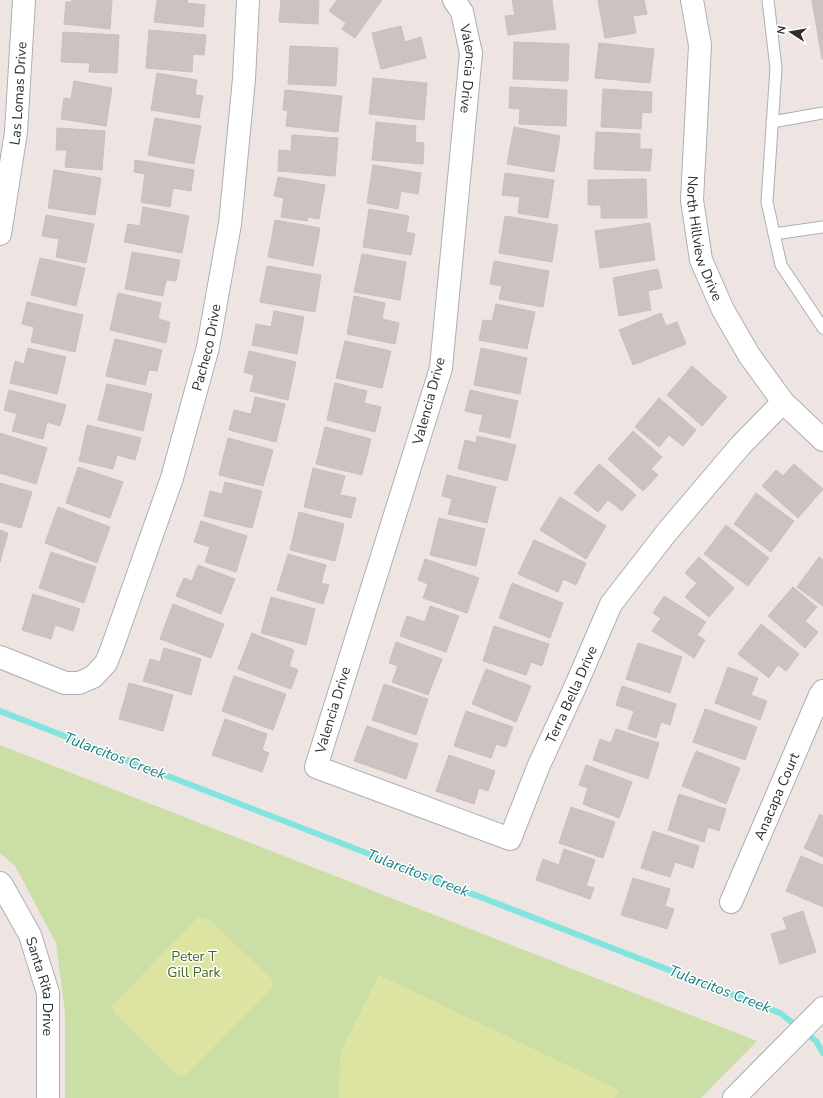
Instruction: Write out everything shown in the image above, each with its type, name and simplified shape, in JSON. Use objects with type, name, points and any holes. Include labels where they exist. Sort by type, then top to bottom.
[{"type":"street","name":"Las Lomas Drive","points":[[0,234],[16,132],[24,0]]},
{"type":"street","name":"Pacheco Drive","points":[[0,657],[65,683],[79,683],[93,677],[106,663],[112,648],[172,478],[208,347],[230,224],[244,78],[248,0]]},
{"type":"street","name":"Valencia Drive","points":[[316,767],[441,368],[471,53],[462,12],[454,0]]},
{"type":"street","name":"North Hillview Drive","points":[[692,0],[700,45],[692,200],[701,260],[723,310],[749,355],[783,402],[823,440]]},
{"type":"street","name":"Terra Bella Drive","points":[[316,767],[510,839],[539,765],[579,679],[611,604],[667,532],[741,445],[783,402]]},
{"type":"street","name":"Anacapa Court","points":[[731,902],[823,691]]},
{"type":"street","name":"Santa Rita Drive","points":[[1,885],[30,935],[48,993],[48,1098]]},
{"type":"street","points":[[734,1098],[820,1011]]},
{"type":"lane","points":[[768,0],[776,68],[767,202],[782,265],[823,328]]},
{"type":"lane","points":[[772,122],[823,113]]},
{"type":"lane","points":[[774,234],[823,227]]},
{"type":"green space","name":"Peter T Gill Park","points":[[0,745],[757,1041],[701,1098],[65,1098],[65,1013],[56,943],[15,866],[0,853]]},
{"type":"green space","points":[[198,917],[208,919],[272,979],[273,987],[187,1074],[179,1076],[115,1014],[112,1006]]},
{"type":"green space","points":[[379,975],[619,1091],[615,1098],[339,1098],[340,1053]]},
{"type":"building","points":[[72,0],[112,0],[110,29],[64,24],[66,2],[71,2]]},
{"type":"building","points":[[157,0],[188,0],[187,3],[205,5],[203,27],[154,22]]},
{"type":"building","points":[[281,0],[319,0],[318,24],[279,22]]},
{"type":"building","points":[[337,0],[382,0],[355,38],[342,29],[346,23],[329,11]]},
{"type":"building","points":[[512,0],[552,0],[556,29],[508,35],[505,16],[515,15]]},
{"type":"building","points":[[644,0],[647,14],[633,16],[636,33],[605,38],[598,1]]},
{"type":"building","points":[[812,0],[823,0],[823,59],[822,59]]},
{"type":"building","points":[[401,26],[405,42],[421,37],[426,58],[381,69],[372,33]]},
{"type":"building","points":[[149,30],[206,35],[204,55],[193,54],[192,72],[146,68]]},
{"type":"building","points":[[63,32],[119,35],[117,73],[89,72],[90,63],[61,62]]},
{"type":"building","points":[[514,42],[569,44],[568,81],[513,79]]},
{"type":"building","points":[[599,43],[654,49],[650,83],[595,78]]},
{"type":"building","points":[[290,46],[338,48],[336,86],[288,84]]},
{"type":"building","points":[[157,73],[197,80],[195,95],[203,96],[199,118],[151,110]]},
{"type":"building","points":[[373,78],[427,83],[424,120],[369,114]]},
{"type":"building","points":[[74,81],[112,88],[106,126],[61,119],[64,98],[71,99]]},
{"type":"building","points":[[510,87],[567,90],[566,126],[519,124],[520,109],[509,108]]},
{"type":"building","points":[[603,89],[652,92],[651,113],[642,112],[641,129],[601,127]]},
{"type":"building","points":[[285,90],[342,96],[338,132],[286,126],[288,111],[283,110]]},
{"type":"building","points":[[155,118],[201,126],[194,164],[148,155]]},
{"type":"building","points":[[376,122],[416,126],[415,142],[424,143],[423,164],[372,160]]},
{"type":"building","points":[[514,127],[560,136],[554,172],[507,164]]},
{"type":"building","points":[[57,128],[105,131],[102,170],[65,167],[67,150],[56,150]]},
{"type":"building","points":[[596,132],[640,134],[640,149],[652,149],[650,171],[594,169]]},
{"type":"building","points":[[292,135],[338,138],[335,176],[278,171],[279,150],[291,151]]},
{"type":"building","points":[[135,160],[194,170],[191,191],[173,188],[170,207],[141,202],[145,174],[134,172]]},
{"type":"building","points":[[373,165],[421,173],[418,194],[401,191],[398,209],[367,203]]},
{"type":"building","points":[[54,170],[101,178],[95,215],[48,208]]},
{"type":"building","points":[[505,173],[554,180],[548,218],[518,213],[520,197],[502,195]]},
{"type":"building","points":[[278,177],[325,185],[319,219],[308,217],[307,221],[281,217],[284,198],[274,196]]},
{"type":"building","points":[[646,179],[647,218],[601,218],[601,205],[588,205],[588,180]]},
{"type":"building","points":[[143,207],[189,216],[182,253],[124,242],[128,224],[140,226]]},
{"type":"building","points":[[369,209],[409,216],[406,232],[415,234],[411,255],[363,247]]},
{"type":"building","points":[[46,215],[94,224],[86,263],[56,257],[59,239],[42,236]]},
{"type":"building","points":[[505,216],[558,225],[552,262],[499,253]]},
{"type":"building","points":[[275,220],[320,228],[313,266],[268,257]]},
{"type":"building","points":[[650,223],[655,260],[600,268],[595,231]]},
{"type":"building","points":[[132,252],[180,260],[176,281],[166,280],[163,296],[125,289]]},
{"type":"building","points":[[362,254],[406,262],[400,300],[354,292]]},
{"type":"building","points":[[40,258],[85,268],[76,306],[31,295]]},
{"type":"building","points":[[494,261],[549,271],[543,307],[499,299],[502,286],[490,284]]},
{"type":"building","points":[[267,266],[321,275],[315,312],[260,302]]},
{"type":"building","points":[[658,269],[662,288],[648,291],[651,310],[619,316],[613,278]]},
{"type":"building","points":[[118,293],[161,303],[158,319],[170,322],[166,343],[110,330]]},
{"type":"building","points":[[354,296],[385,303],[382,319],[399,323],[395,344],[347,334]]},
{"type":"building","points":[[27,302],[83,315],[75,352],[31,342],[34,327],[22,324]]},
{"type":"building","points":[[496,304],[535,312],[527,349],[479,340],[483,320],[492,321]]},
{"type":"building","points":[[274,311],[304,317],[297,354],[252,345],[256,324],[271,327]]},
{"type":"building","points":[[661,313],[666,326],[677,322],[686,344],[633,365],[619,330]]},
{"type":"building","points":[[115,339],[162,350],[157,371],[149,370],[145,385],[106,376]]},
{"type":"building","points":[[345,341],[391,351],[382,388],[336,378]]},
{"type":"building","points":[[28,348],[66,357],[57,394],[10,383],[15,361],[24,364]]},
{"type":"building","points":[[481,348],[527,358],[520,394],[474,385]]},
{"type":"building","points":[[249,351],[296,362],[288,400],[250,391],[254,375],[244,372]]},
{"type":"building","points":[[692,366],[727,397],[702,426],[667,395]]},
{"type":"building","points":[[335,383],[367,391],[364,403],[381,407],[375,432],[327,420]]},
{"type":"building","points":[[107,384],[152,394],[143,431],[98,420]]},
{"type":"building","points":[[9,390],[66,405],[60,426],[47,422],[43,439],[12,431],[17,414],[4,410]]},
{"type":"building","points":[[470,390],[518,401],[510,438],[479,431],[483,415],[465,411]]},
{"type":"building","points":[[255,397],[285,404],[276,442],[229,430],[234,410],[251,414]]},
{"type":"building","points":[[659,398],[696,430],[683,446],[669,435],[659,447],[635,427]]},
{"type":"building","points":[[87,425],[141,438],[135,460],[117,455],[113,469],[79,461]]},
{"type":"building","points":[[325,427],[371,439],[362,475],[316,464]]},
{"type":"building","points":[[633,431],[662,457],[651,469],[658,475],[643,491],[608,459]]},
{"type":"building","points":[[0,433],[47,448],[36,484],[0,473]]},
{"type":"building","points":[[477,436],[516,445],[507,481],[458,469],[465,440],[476,443]]},
{"type":"building","points":[[228,438],[273,450],[263,486],[219,475]]},
{"type":"building","points":[[599,464],[636,495],[622,511],[608,500],[598,512],[574,493]]},
{"type":"building","points":[[794,464],[823,489],[798,518],[762,486],[776,470],[783,476]]},
{"type":"building","points":[[78,467],[123,482],[110,518],[66,503]]},
{"type":"building","points":[[313,468],[345,476],[340,495],[356,498],[351,518],[304,507]]},
{"type":"building","points":[[447,475],[496,487],[487,523],[448,514],[452,499],[442,496]]},
{"type":"building","points":[[225,482],[262,491],[252,528],[204,516],[210,491],[222,494]]},
{"type":"building","points":[[0,483],[32,492],[21,528],[0,522]]},
{"type":"building","points":[[756,493],[794,521],[771,552],[734,524]]},
{"type":"building","points":[[560,497],[606,526],[586,559],[540,530]]},
{"type":"building","points":[[58,507],[110,527],[97,563],[45,543]]},
{"type":"building","points":[[299,512],[344,524],[335,561],[290,550]]},
{"type":"building","points":[[439,518],[485,529],[476,566],[430,555]]},
{"type":"building","points":[[201,521],[247,536],[236,572],[205,562],[210,547],[194,542]]},
{"type":"building","points":[[726,525],[769,558],[748,586],[704,554]]},
{"type":"building","points":[[0,530],[8,533],[0,562]]},
{"type":"building","points":[[534,540],[586,563],[576,585],[563,579],[558,592],[518,574]]},
{"type":"building","points":[[51,552],[96,567],[84,603],[39,588]]},
{"type":"building","points":[[288,554],[326,565],[321,583],[329,585],[323,604],[277,590]]},
{"type":"building","points":[[699,557],[734,588],[709,617],[685,597],[697,583],[685,573]]},
{"type":"building","points":[[819,557],[823,560],[823,606],[797,587]]},
{"type":"building","points":[[425,559],[479,578],[467,613],[423,598],[428,584],[418,580]]},
{"type":"building","points":[[198,565],[235,579],[221,614],[176,596],[184,578],[192,581]]},
{"type":"building","points":[[512,583],[563,603],[550,638],[499,618]]},
{"type":"building","points":[[793,587],[817,607],[805,621],[818,632],[805,648],[768,616]]},
{"type":"building","points":[[33,594],[80,609],[73,631],[55,625],[51,639],[22,630]]},
{"type":"building","points":[[664,596],[706,622],[697,635],[705,640],[694,658],[652,631],[661,618],[653,613]]},
{"type":"building","points":[[271,597],[315,609],[306,645],[261,633]]},
{"type":"building","points":[[173,604],[224,624],[211,658],[160,639]]},
{"type":"building","points":[[430,606],[459,616],[446,652],[400,636],[407,616],[425,622]]},
{"type":"building","points":[[761,624],[799,654],[786,671],[778,665],[769,678],[738,654]]},
{"type":"building","points":[[494,626],[549,644],[542,666],[531,662],[526,675],[483,661]]},
{"type":"building","points":[[252,633],[294,650],[289,666],[298,670],[291,689],[238,669]]},
{"type":"building","points":[[396,642],[442,659],[428,695],[392,682],[398,666],[389,663]]},
{"type":"building","points":[[638,643],[682,657],[670,693],[626,679]]},
{"type":"building","points":[[164,648],[201,659],[191,695],[143,681],[150,659],[160,662]]},
{"type":"building","points":[[728,667],[758,678],[751,695],[767,701],[760,720],[715,703]]},
{"type":"building","points":[[486,669],[531,686],[516,722],[472,704]]},
{"type":"building","points":[[234,676],[286,694],[273,730],[222,711]]},
{"type":"building","points":[[129,683],[173,695],[163,731],[119,719]]},
{"type":"building","points":[[384,684],[428,699],[416,735],[372,720]]},
{"type":"building","points":[[622,686],[676,704],[670,725],[661,722],[656,738],[628,729],[634,711],[616,705]]},
{"type":"building","points":[[705,709],[757,727],[745,760],[693,742]]},
{"type":"building","points":[[466,711],[513,727],[506,747],[496,744],[491,758],[454,746]]},
{"type":"building","points":[[225,719],[267,734],[262,750],[269,753],[262,772],[212,755]]},
{"type":"building","points":[[367,726],[418,744],[406,779],[354,761]]},
{"type":"building","points":[[616,729],[659,743],[648,779],[593,760],[600,739],[611,743]]},
{"type":"building","points":[[696,751],[740,768],[726,804],[682,786]]},
{"type":"building","points":[[449,755],[495,771],[488,791],[479,788],[474,804],[436,791]]},
{"type":"building","points":[[586,765],[632,782],[619,818],[583,804],[588,788],[579,785]]},
{"type":"building","points":[[679,794],[726,809],[719,831],[708,827],[704,842],[668,830]]},
{"type":"building","points":[[571,807],[615,822],[603,858],[559,843]]},
{"type":"building","points":[[820,814],[823,816],[823,857],[804,848]]},
{"type":"building","points":[[653,831],[699,846],[693,868],[675,862],[670,877],[641,868]]},
{"type":"building","points":[[564,849],[595,860],[586,886],[594,888],[590,899],[536,880],[543,859],[559,865]]},
{"type":"building","points":[[801,856],[823,865],[823,907],[786,891]]},
{"type":"building","points":[[633,878],[670,889],[665,906],[674,909],[667,929],[621,915]]},
{"type":"building","points":[[803,911],[816,952],[780,964],[771,934],[787,929],[783,918]]},
{"type":"waterway","name":"Tularcitos Creek","points":[[0,711],[780,1013],[816,1041],[823,1053]]}]
